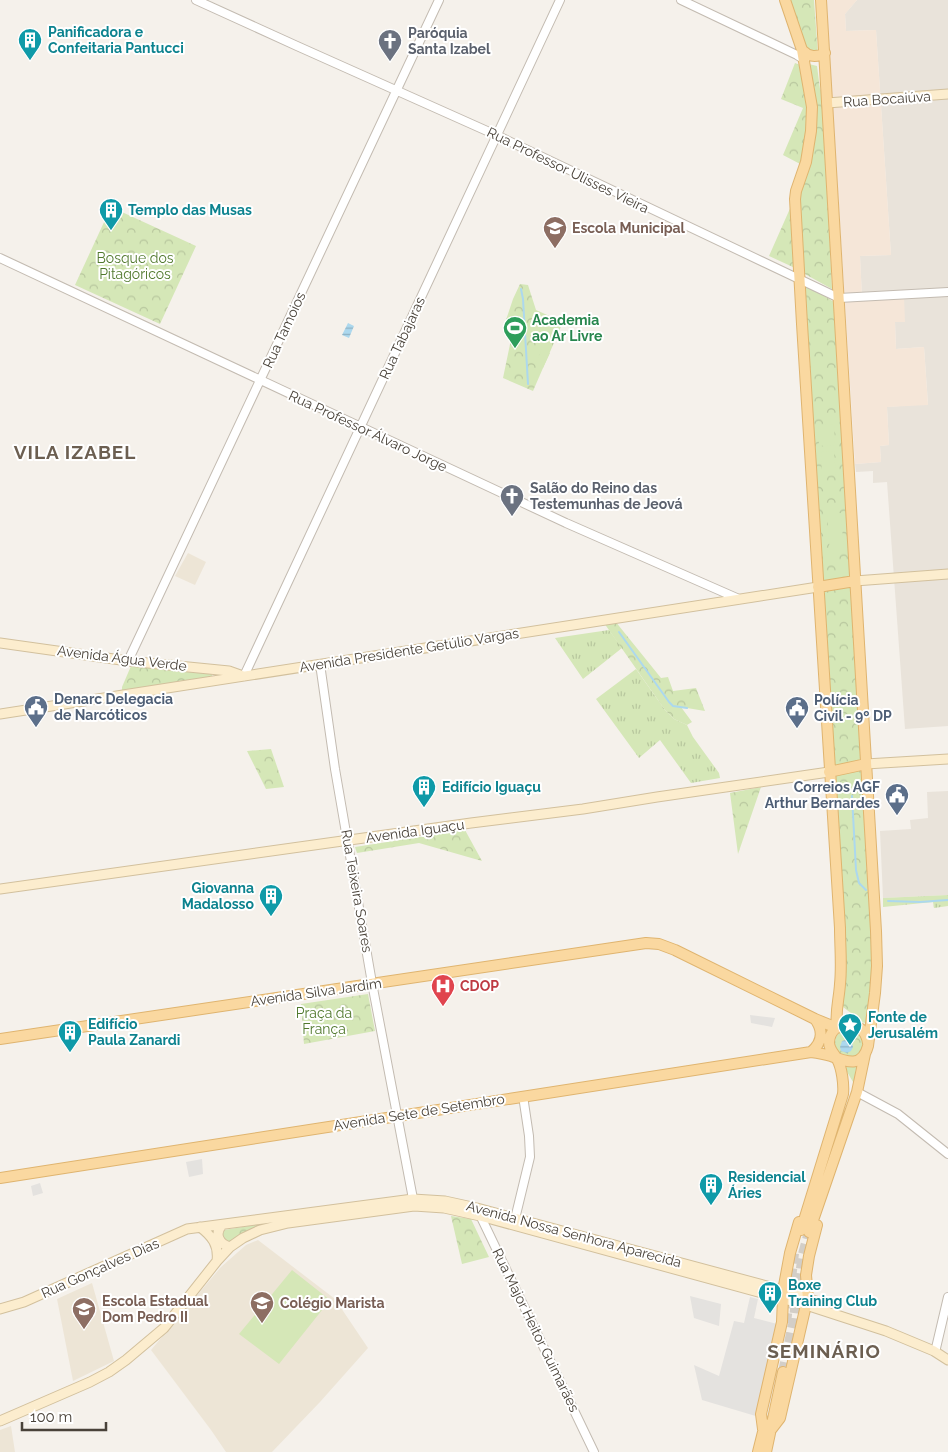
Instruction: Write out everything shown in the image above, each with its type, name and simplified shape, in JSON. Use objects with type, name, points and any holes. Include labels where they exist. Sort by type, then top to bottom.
[{"type":"main road","points":[[785,0],[804,55],[812,107],[811,131],[806,162],[796,191],[799,278],[840,928],[840,987],[836,1016],[829,1041],[830,1049],[837,1059],[844,1084],[844,1094],[825,1169],[805,1231]]},
{"type":"main road","points":[[767,1430],[761,1414],[782,1322],[783,1294],[790,1253],[807,1195],[825,1169],[857,1092],[875,993],[877,966],[821,0]]},
{"type":"main road","points":[[804,55],[811,56],[825,53]]},
{"type":"main road","points":[[804,55],[825,69]]},
{"type":"main road","name":"Rua Bocaiúva","points":[[827,103],[948,94]]},
{"type":"main road","points":[[818,587],[855,581],[948,574]]},
{"type":"main road","name":"Avenida Presidente Getúlio Vargas","points":[[0,714],[818,587]]},
{"type":"main road","name":"Avenida Água Verde","points":[[0,643],[128,661],[221,670],[244,676]]},
{"type":"main road","points":[[221,670],[226,679]]},
{"type":"main road","points":[[829,772],[866,764],[948,759]]},
{"type":"main road","name":"Avenida Iguaçu","points":[[0,889],[577,810],[829,772]]},
{"type":"main road","name":"Avenida Silva Jardim","points":[[0,1038],[646,943],[659,944],[675,950]]},
{"type":"main road","points":[[675,950],[815,1019],[832,1026],[848,1024],[859,1027],[867,1036],[866,1049],[862,1057],[854,1062],[837,1059]]},
{"type":"main road","points":[[675,950],[696,952]]},
{"type":"main road","points":[[785,994],[791,1006]]},
{"type":"main road","points":[[811,1052],[818,1044],[821,1036],[820,1027],[815,1019]]},
{"type":"main road","name":"Avenida Sete de Setembro","points":[[0,1178],[811,1052],[825,1054],[837,1059]]},
{"type":"main road","points":[[841,1075],[850,1088],[857,1092]]},
{"type":"main road","points":[[758,1452],[767,1430],[780,1418],[807,1302],[806,1280],[809,1256],[825,1202],[825,1169]]},
{"type":"main road","name":"Avenida Nossa Senhora Aparecida","points":[[0,1421],[90,1382],[126,1360],[164,1328],[230,1247],[250,1234],[277,1225],[413,1203]]},
{"type":"main road","name":"Avenida Nossa Senhora Aparecida","points":[[200,1227],[413,1203],[479,1212],[783,1294],[869,1320],[935,1349],[948,1360]]},
{"type":"main road","points":[[222,1225],[218,1232],[219,1240],[230,1247]]},
{"type":"main road","points":[[200,1227],[215,1243],[218,1254],[217,1261]]},
{"type":"main road","name":"Rua Gonçalves Dias","points":[[2,1309],[30,1299],[182,1231],[200,1227]]},
{"type":"main road","points":[[935,1349],[948,1354]]},
{"type":"main road","points":[[766,1452],[767,1430],[779,1371]]},
{"type":"street","name":"Rua Professor Ulisses Vieira","points":[[196,0],[496,135],[839,298],[948,292]]},
{"type":"street","name":"Rua Tamoios","points":[[128,661],[439,0]]},
{"type":"street","name":"Rua Tabajaras","points":[[244,676],[560,0]]},
{"type":"street","points":[[681,0],[797,55],[804,55]]},
{"type":"street","name":"Rua Professor Álvaro Jorge","points":[[0,258],[566,523],[739,599]]},
{"type":"street","name":"Rua Teixeira Soares","points":[[320,664],[335,769],[413,1203]]},
{"type":"street","points":[[857,1092],[898,1114],[948,1154]]},
{"type":"street","points":[[514,1222],[530,1157],[523,1096]]},
{"type":"street","name":"Rua Major Heitor Guimarães","points":[[479,1212],[594,1452]]},
{"type":"street","points":[[935,1349],[948,1297]]},
{"type":"shaded area","points":[[826,0],[857,0],[845,14],[846,31],[876,30],[891,255],[860,256],[862,298],[904,296],[905,322],[895,322],[896,349],[924,347],[928,405],[887,407],[889,445],[880,446],[881,462],[855,464]]},
{"type":"shaded area","points":[[857,0],[948,0],[948,726],[905,729],[887,482],[873,483],[873,471],[856,472],[855,464],[881,462],[880,446],[889,445],[887,407],[928,404],[924,347],[896,349],[895,322],[904,322],[862,298],[860,256],[891,255],[876,30],[846,31],[845,14]]},
{"type":"shaded area","points":[[188,553],[206,562],[195,585],[175,576]]},
{"type":"shaded area","points":[[948,791],[948,895],[883,898],[880,831],[911,829],[910,820],[928,818],[927,792]]},
{"type":"shaded area","points":[[750,1015],[775,1018],[772,1027],[751,1023]]},
{"type":"shaded area","points":[[202,1159],[203,1174],[189,1177],[186,1162]]},
{"type":"shaded area","points":[[40,1183],[43,1193],[33,1196],[31,1186]]},
{"type":"shaded area","name":"Colégio Marista","points":[[258,1240],[335,1299],[368,1348],[272,1452],[226,1452],[151,1350],[221,1267],[246,1245]]},
{"type":"shaded area","name":"Escola Estadual Dom Pedro II","points":[[92,1283],[114,1361],[73,1381],[57,1299]]},
{"type":"shaded area","points":[[690,1296],[721,1304],[719,1326],[694,1318]]},
{"type":"shaded area","points":[[750,1297],[758,1299],[754,1318],[781,1325],[759,1417],[702,1400],[694,1365],[719,1376],[734,1321],[744,1323]]},
{"type":"shaded area","points":[[11,1426],[15,1452],[0,1452],[0,1430]]},
{"type":"green space","points":[[790,0],[814,0],[818,55],[806,52]]},
{"type":"green space","points":[[795,63],[800,65],[807,98],[808,122],[802,165],[783,155],[803,108],[781,99]]},
{"type":"green space","points":[[809,64],[817,66],[820,89],[823,93],[832,289],[803,273],[799,191],[809,163]]},
{"type":"green space","points":[[792,204],[795,268],[769,256]]},
{"type":"green space","name":"Bosque dos Pitagóricos","points":[[111,207],[196,246],[160,324],[75,285]]},
{"type":"green space","points":[[801,281],[834,302],[871,928],[871,988],[866,1022],[864,1023],[843,1007],[842,1004]]},
{"type":"green space","points":[[520,284],[528,285],[536,310],[563,322],[533,391],[503,378],[514,325],[506,320]]},
{"type":"green space","points":[[543,314],[557,319],[547,344],[533,339]]},
{"type":"green space","points":[[542,349],[550,353],[543,368],[535,364]]},
{"type":"green space","points":[[834,424],[835,445],[819,446],[818,425]]},
{"type":"green space","points":[[834,451],[836,475],[822,476],[821,452]]},
{"type":"green space","points":[[841,513],[844,553],[830,554],[827,514]]},
{"type":"green space","points":[[615,621],[661,678],[668,677],[673,691],[696,688],[705,711],[681,707],[692,722],[687,725],[674,719],[665,710],[604,623]]},
{"type":"green space","points":[[609,630],[622,648],[583,679],[555,638]]},
{"type":"green space","points":[[131,666],[210,672],[212,677],[125,693],[122,691],[122,687]]},
{"type":"green space","points":[[636,669],[665,710],[674,719],[687,725],[693,737],[719,773],[720,778],[691,783],[660,740],[639,758],[596,699]]},
{"type":"green space","points":[[271,749],[284,787],[266,789],[247,751]]},
{"type":"green space","points":[[761,787],[738,854],[730,793]]},
{"type":"green space","points":[[465,830],[482,861],[419,843],[357,853],[355,847]]},
{"type":"green space","points":[[948,895],[948,906],[934,908],[933,902],[883,907],[883,898]]},
{"type":"green space","name":"Praça da França","points":[[368,994],[375,1031],[304,1044],[301,1004]]},
{"type":"green space","points":[[849,1029],[859,1033],[863,1043],[859,1053],[849,1057],[839,1053],[835,1043],[839,1033]]},
{"type":"green space","points":[[857,1063],[854,1081],[853,1082],[843,1065]]},
{"type":"green space","points":[[451,1216],[471,1219],[489,1257],[462,1264]]},
{"type":"green space","points":[[266,1223],[229,1243],[225,1243],[221,1234],[224,1230]]},
{"type":"green space","points":[[292,1270],[330,1300],[279,1364],[239,1334]]},
{"type":"water","points":[[348,323],[354,326],[349,338],[342,335]]},
{"type":"water","name":"Fonte de Jerusalém","points":[[846,1040],[852,1043],[853,1047],[847,1053],[841,1051],[840,1047],[842,1041]]},
{"type":"waterway","points":[[521,289],[528,384]]},
{"type":"waterway","points":[[619,632],[669,702],[673,706],[687,708]]},
{"type":"waterway","points":[[852,796],[856,870],[859,883],[866,890]]},
{"type":"waterway","points":[[888,901],[920,902],[948,900]]},
{"type":"tunnel","points":[[783,1372],[793,1324],[803,1254],[809,1232]]},
{"type":"tunnel","points":[[786,1323],[794,1253]]},
{"type":"place","name":"Panificadora e Confeitaria Pantucci","points":[[30,61]]},
{"type":"place","name":"Paróquia Santa Izabel","points":[[390,62]]},
{"type":"place","name":"Templo das Musas","points":[[111,231]]},
{"type":"place","name":"Escola Municipal","points":[[555,249]]},
{"type":"place","name":"Academia ao Ar Livre","points":[[515,349]]},
{"type":"place","name":"Salão do Reino das Testemunhas de Jeová","points":[[512,517]]},
{"type":"place","name":"Denarc Delegacia de Narcóticos","points":[[36,728]]},
{"type":"place","name":"Polícia Civil - 9º DP","points":[[797,729]]},
{"type":"place","name":"Edifício Iguaçu","points":[[424,808]]},
{"type":"place","name":"Correios AGF Arthur Bernardes","points":[[897,816]]},
{"type":"place","name":"Giovanna Madalosso","points":[[271,917]]},
{"type":"place","name":"CDOP","points":[[443,1007]]},
{"type":"place","name":"Fonte de Jerusalém","points":[[850,1046]]},
{"type":"place","name":"Edifício Paula Zanardi","points":[[70,1053]]},
{"type":"place","name":"Residencial Áries","points":[[711,1206]]},
{"type":"place","name":"Boxe Training Club","points":[[770,1314]]},
{"type":"place","name":"Colégio Marista","points":[[262,1324]]},
{"type":"place","name":"Escola Estadual Dom Pedro II","points":[[84,1330]]},
{"type":"district","name":"VILA IZABEL","points":[[75,452]]},
{"type":"district","name":"SEMINÁRIO","points":[[824,1351]]}]
